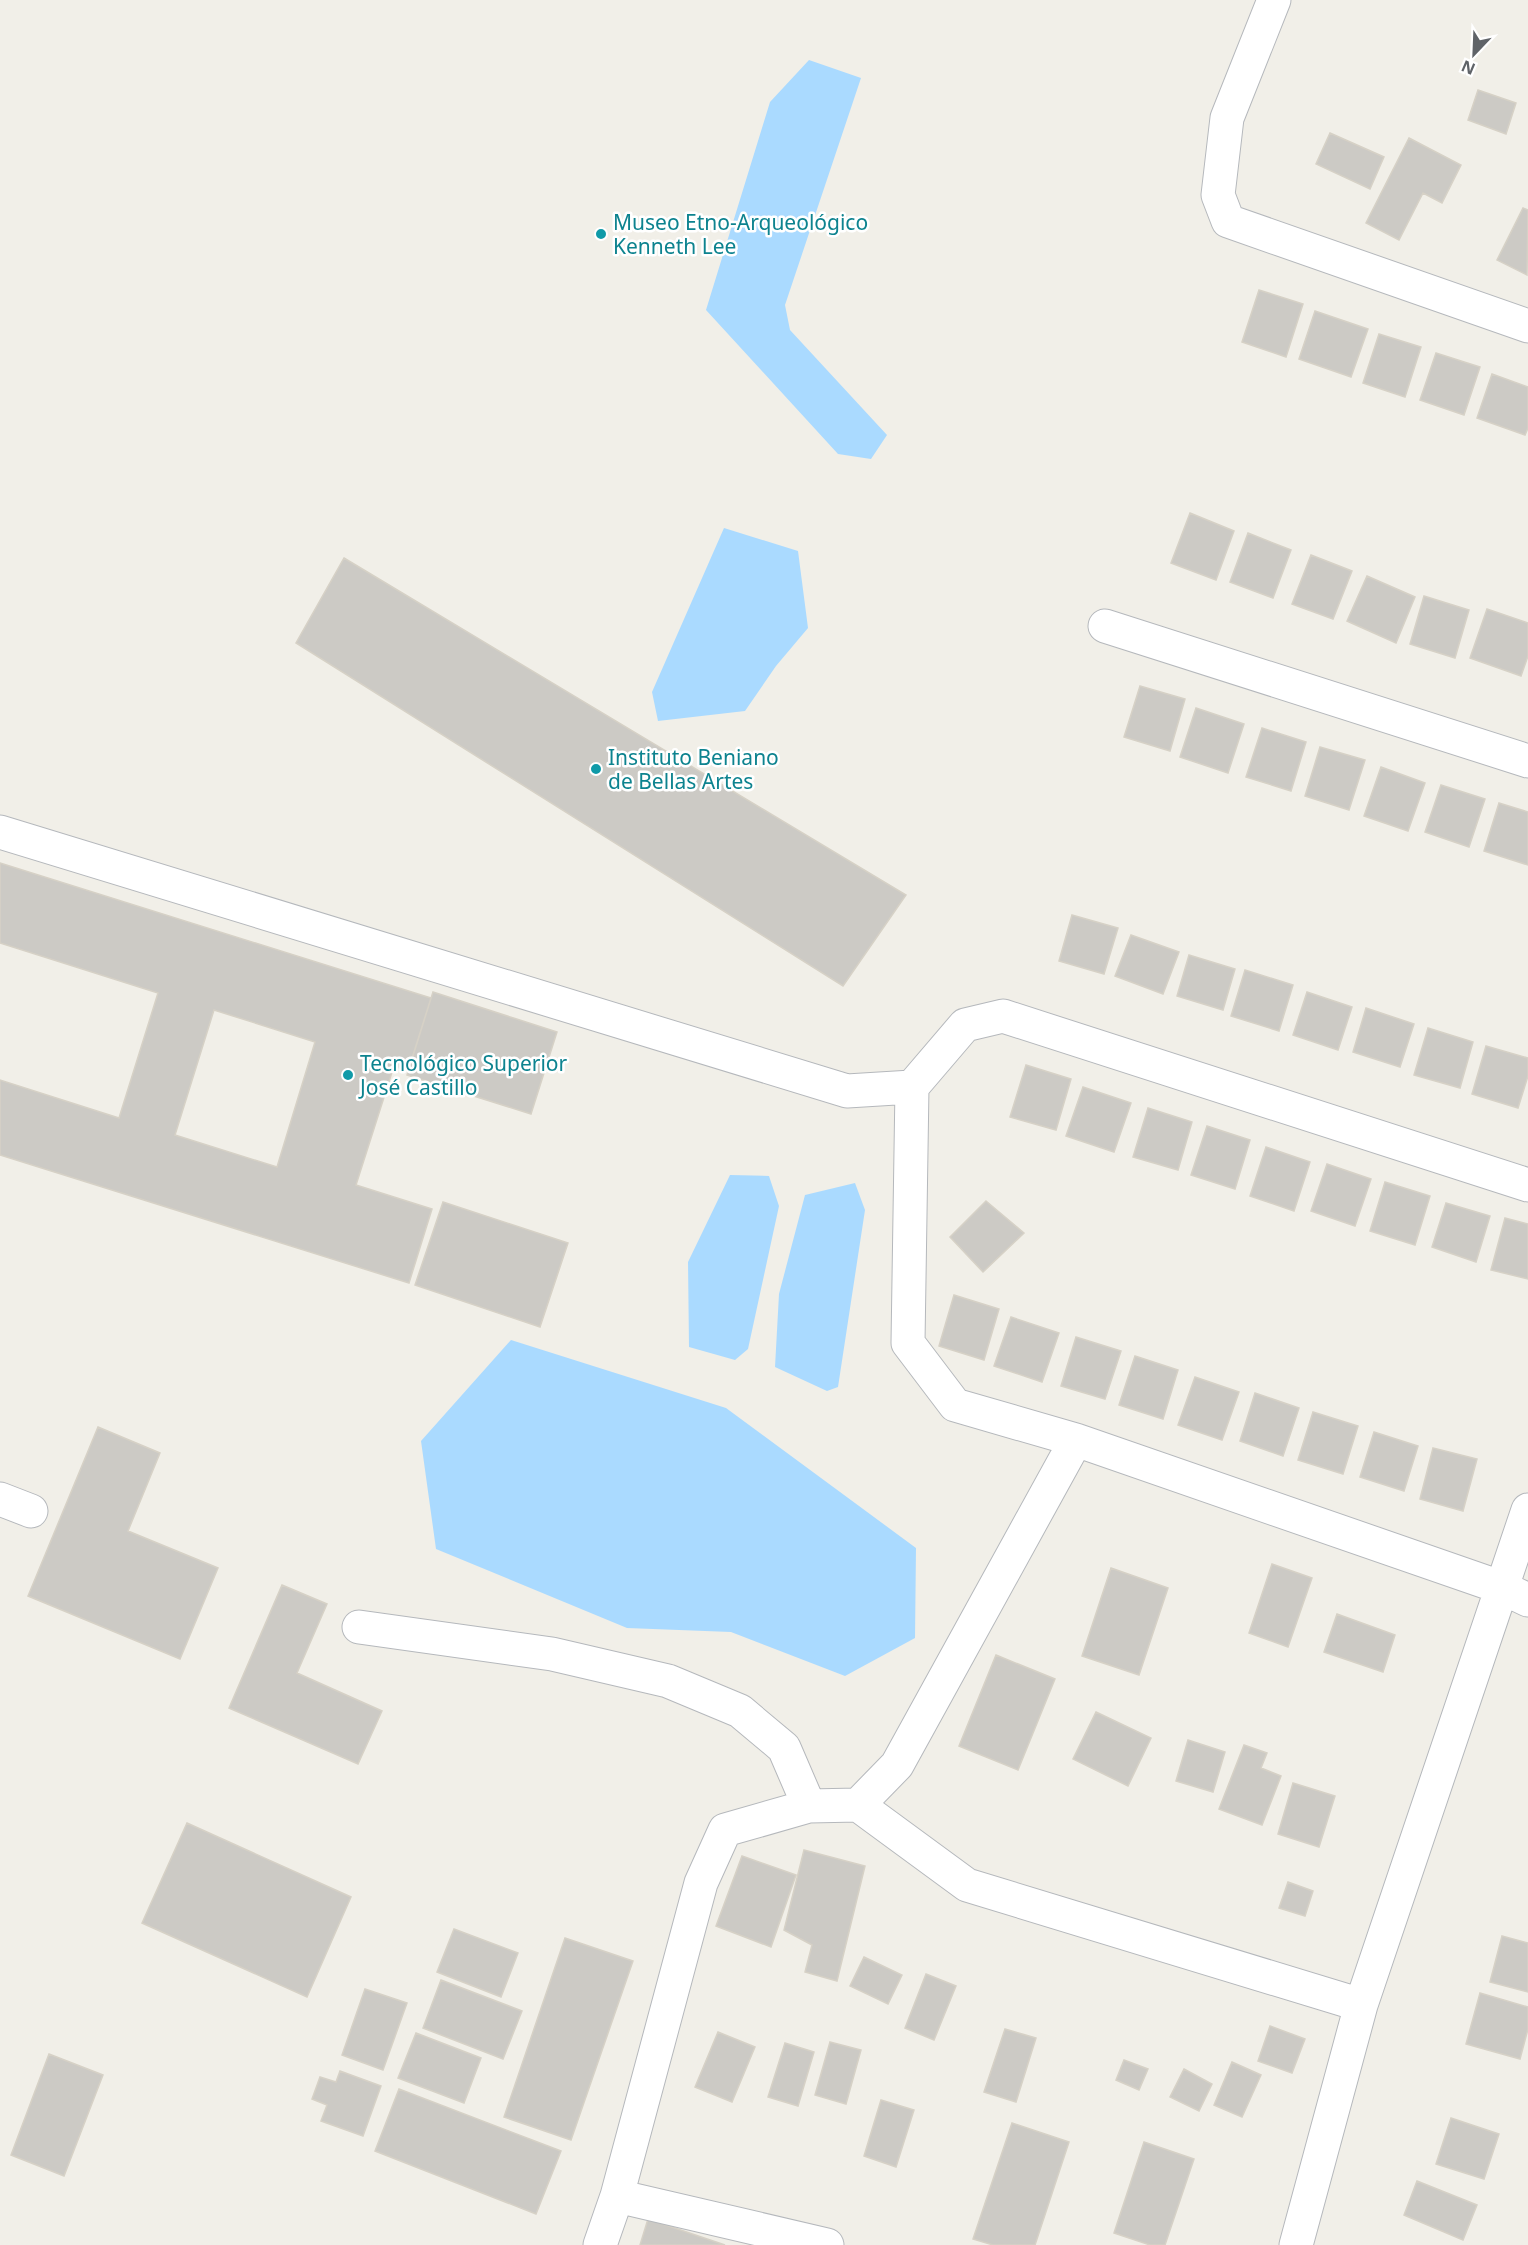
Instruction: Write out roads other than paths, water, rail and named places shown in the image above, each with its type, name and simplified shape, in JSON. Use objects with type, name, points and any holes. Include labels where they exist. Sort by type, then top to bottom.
[{"type":"street","points":[[1275,0],[1227,118],[1218,195],[1228,221],[1528,326]]},
{"type":"street","points":[[1105,626],[1528,761]]},
{"type":"street","points":[[0,832],[847,1091],[912,1087]]},
{"type":"street","points":[[1515,1594],[1076,1440],[955,1405],[908,1343],[912,1087],[965,1025],[1003,1016],[1528,1185]]},
{"type":"street","points":[[858,1805],[897,1765],[1076,1440]]},
{"type":"street","points":[[0,1499],[31,1511]]},
{"type":"street","points":[[1296,2245],[1361,2005],[1515,1594],[1528,1510]]},
{"type":"street","points":[[359,1627],[552,1654],[668,1681],[740,1711],[784,1749],[809,1806]]},
{"type":"street","points":[[600,2245],[617,2196],[701,1882],[725,1830],[809,1806],[858,1805],[967,1885],[1361,2005]]},
{"type":"street","points":[[617,2196],[827,2245]]},
{"type":"water","points":[[809,60],[861,78],[785,305],[790,330],[887,435],[871,459],[838,454],[706,310],[770,102]]},
{"type":"water","points":[[724,528],[798,551],[808,628],[776,666],[745,711],[658,721],[652,692]]},
{"type":"water","points":[[730,1175],[769,1176],[779,1206],[748,1349],[735,1360],[689,1347],[688,1262]]},
{"type":"water","points":[[855,1183],[865,1210],[838,1387],[827,1391],[775,1367],[779,1294],[805,1195]]},
{"type":"water","points":[[511,1340],[726,1408],[916,1548],[915,1638],[845,1676],[731,1632],[627,1628],[436,1549],[421,1441]]},
{"type":"place","name":"Museo Etno-Arqueológico Kenneth Lee","points":[[601,234]]},
{"type":"place","name":"Instituto Beniano de Bellas Artes","points":[[596,769]]},
{"type":"place","name":"Tecnológico Superior José Castillo","points":[[348,1075]]}]
